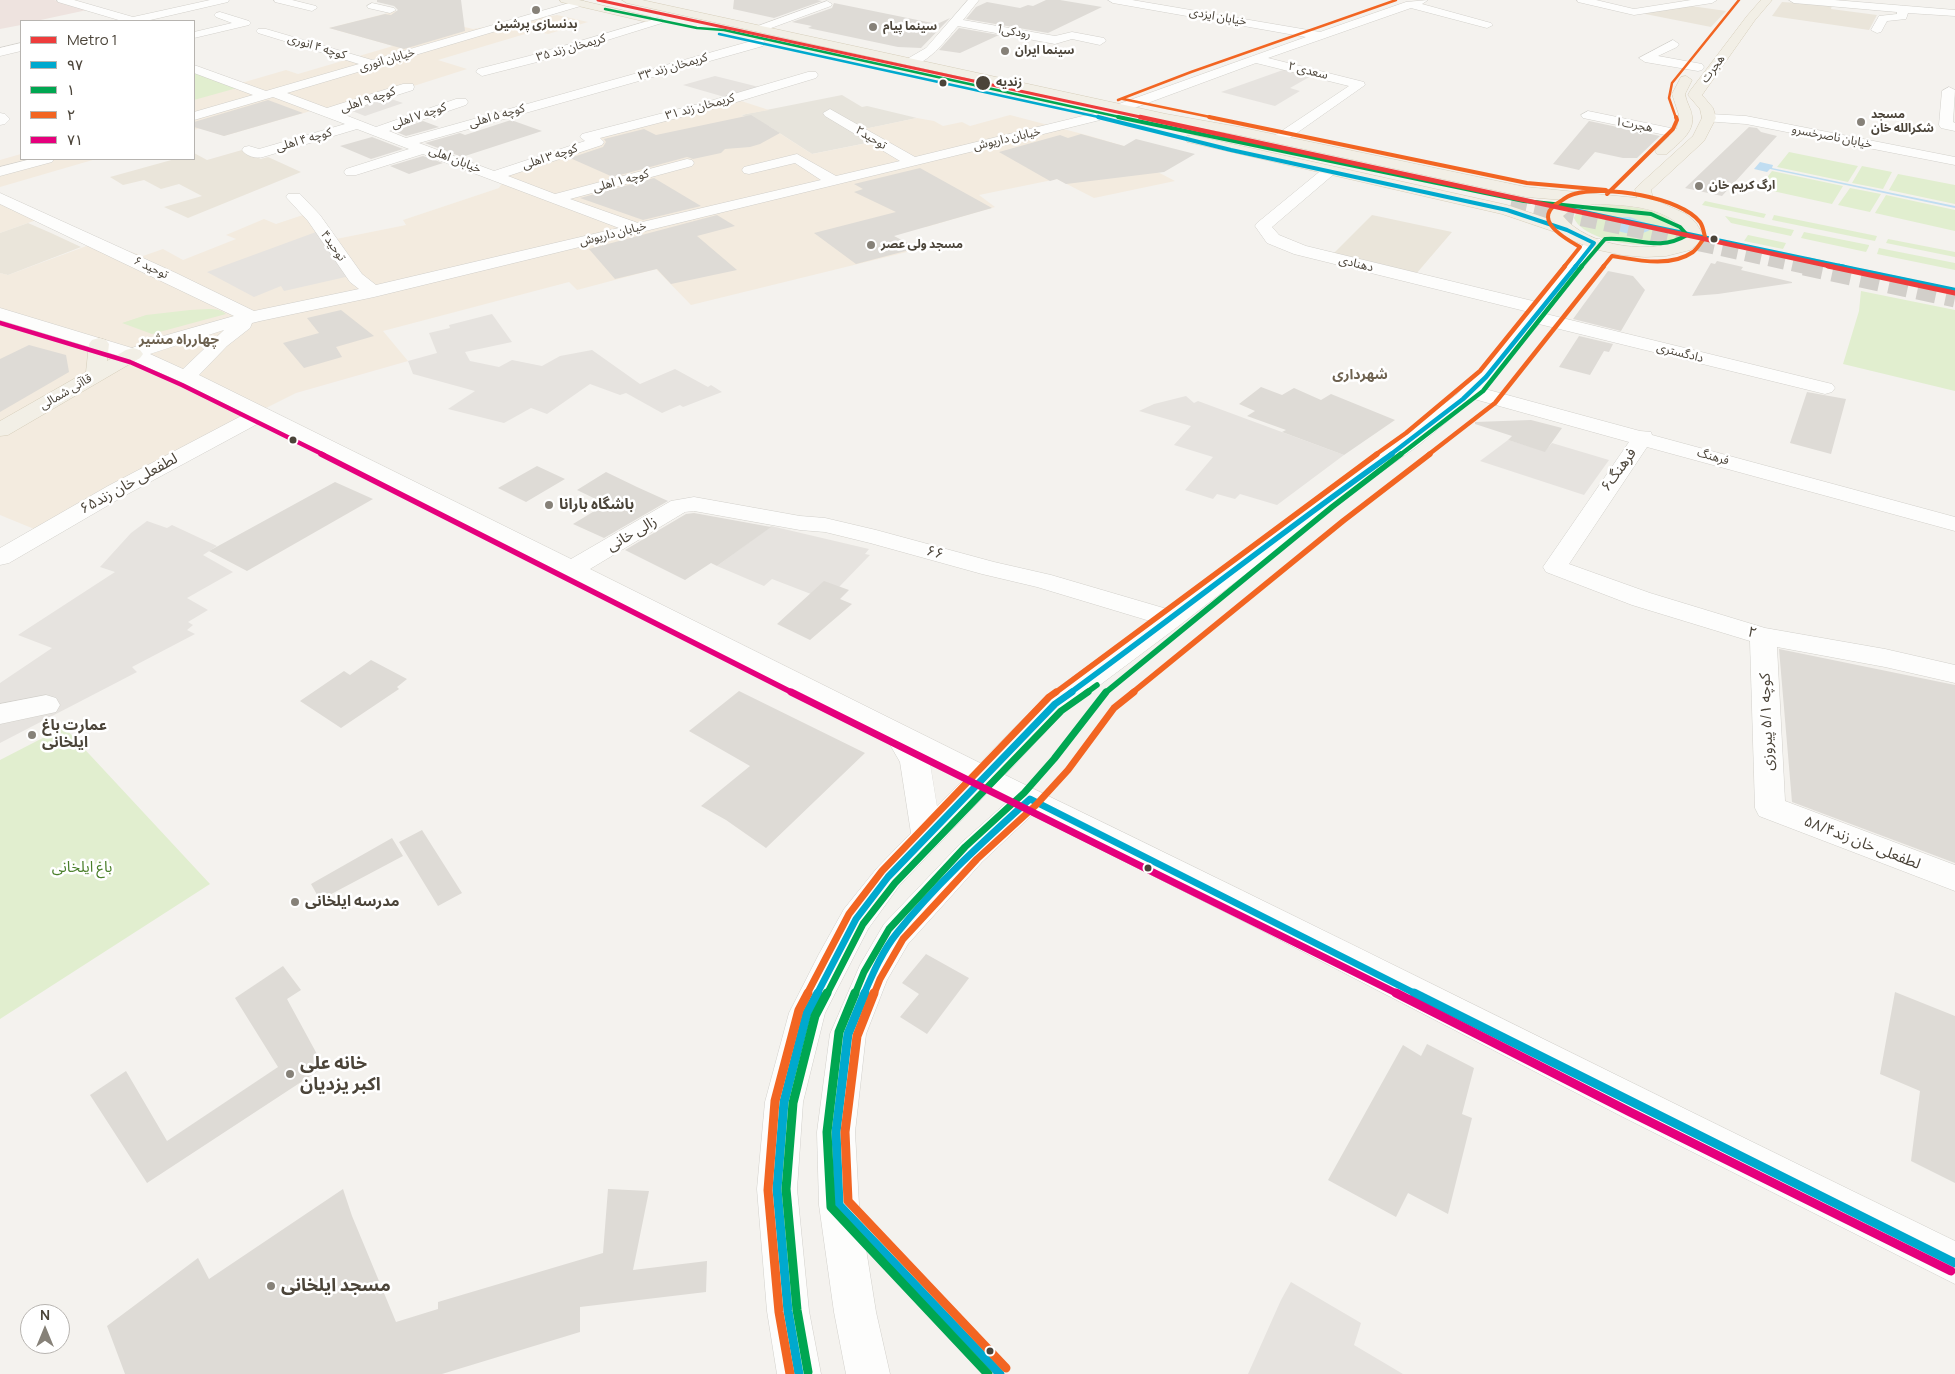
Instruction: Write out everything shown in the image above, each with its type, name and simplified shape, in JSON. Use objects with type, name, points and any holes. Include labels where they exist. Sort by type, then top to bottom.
[{"type":"main road","points":[[565,0],[1095,117],[1222,140],[1515,201]]},
{"type":"main road","points":[[627,0],[1166,118],[1279,140],[1515,201],[1566,230],[1594,243],[1629,250],[1668,251],[1683,248],[1697,238],[1694,228],[1685,220],[1653,206],[1646,201],[1635,187]]},
{"type":"main road","name":"هجرت","points":[[1680,134],[1686,120],[1678,98],[1680,87],[1698,67],[1722,32],[1750,0]]},
{"type":"main road","name":"هجرت","points":[[1709,118],[1706,108],[1695,95],[1751,18],[1768,0]]},
{"type":"main road","points":[[719,34],[753,27]]},
{"type":"main road","points":[[1166,118],[1231,136],[1515,201]]},
{"type":"main road","points":[[1613,200],[1635,187],[1699,138],[1709,118]]},
{"type":"main road","points":[[1139,126],[1231,150],[1330,171],[1515,201],[1595,199],[1653,206]]},
{"type":"main road","points":[[1635,187],[1680,134]]},
{"type":"main road","points":[[1566,230],[1558,223],[1555,216],[1558,209],[1566,204],[1595,199]]},
{"type":"main road","points":[[96,375],[99,344]]},
{"type":"main road","name":"قاآنی شمالی","points":[[0,430],[133,354]]},
{"type":"street","points":[[62,0],[133,20]]},
{"type":"street","points":[[141,20],[224,0]]},
{"type":"street","points":[[279,0],[312,8]]},
{"type":"street","points":[[966,0],[974,0]]},
{"type":"street","points":[[911,62],[930,51],[974,0]]},
{"type":"street","name":"خیابان ایزدی","points":[[1113,0],[1322,36]]},
{"type":"street","points":[[1360,0],[1406,6],[1487,25]]},
{"type":"street","points":[[1121,108],[1194,80],[1423,0]]},
{"type":"street","points":[[1582,0],[1630,12],[1712,0]]},
{"type":"street","points":[[1644,0],[1673,6]]},
{"type":"street","points":[[1794,0],[1903,9],[1925,5],[1955,13]]},
{"type":"street","name":"خیابان انوری","points":[[195,116],[580,3]]},
{"type":"street","points":[[753,27],[827,4]]},
{"type":"street","points":[[372,6],[390,10]]},
{"type":"street","points":[[1585,13],[1614,8]]},
{"type":"street","points":[[1877,30],[1883,18],[1902,17],[1903,9]]},
{"type":"street","points":[[1158,18],[1173,10]]},
{"type":"street","points":[[198,38],[245,23],[220,15]]},
{"type":"street","name":"کریمخان زند ۳۵","points":[[482,72],[591,42],[658,21]]},
{"type":"street","name":"1رودکی","points":[[957,22],[1055,40],[1072,35],[1100,41]]},
{"type":"street","name":"کوچه ۴ انوری","points":[[262,31],[373,64]]},
{"type":"street","points":[[564,37],[610,47]]},
{"type":"street","name":"کریمخان زند ۳۳","points":[[588,91],[759,43]]},
{"type":"street","points":[[1673,44],[1644,58],[1698,67]]},
{"type":"street","points":[[0,52],[20,47]]},
{"type":"street","name":"سعدی ۲","points":[[1256,59],[1359,85],[1279,140]]},
{"type":"street","name":"خیابان اهلی","points":[[195,69],[329,112],[554,199],[636,228]]},
{"type":"street","name":"کریمخان زند ۳۱","points":[[587,137],[716,104],[812,74]]},
{"type":"street","name":"کوچه ۹ اهلی","points":[[329,112],[408,87]]},
{"type":"street","name":"کوچه ۵ اهلی","points":[[407,142],[588,91]]},
{"type":"street","points":[[1949,95],[1946,125],[1955,127]]},
{"type":"street","name":"کوچه ۷ اهلی","points":[[376,131],[461,102]]},
{"type":"street","name":"توحید۲","points":[[830,113],[912,162]]},
{"type":"street","name":"۱هجرت","points":[[1588,115],[1680,134]]},
{"type":"street","name":"خیابان داریوش","points":[[133,354],[169,340],[253,318],[374,292],[1095,117]]},
{"type":"street","name":"خیابان ناصرخسرو","points":[[1709,118],[1746,120],[1955,161]]},
{"type":"street","name":"کوچه ۴ اهلی","points":[[249,150],[258,154],[360,124]]},
{"type":"street","name":"کوچه ۳ اهلی","points":[[494,176],[596,142],[587,137]]},
{"type":"street","points":[[351,172],[424,148]]},
{"type":"street","points":[[749,170],[798,158],[832,180]]},
{"type":"street","points":[[0,172],[43,160]]},
{"type":"street","name":"کوچه ۱ اهلی","points":[[554,199],[687,163]]},
{"type":"street","name":"دهنادی","points":[[1330,171],[1263,226],[1273,239],[1300,250],[1538,313]]},
{"type":"street","name":"توحید۴","points":[[294,197],[314,218],[356,278],[374,292]]},
{"type":"street","name":"۶ توحید","points":[[0,198],[253,318]]},
{"type":"street","points":[[799,1374],[788,1311],[777,1189],[784,1102],[807,1013],[830,964],[856,919],[888,877],[1056,704],[1171,620],[1306,516],[1411,440],[1471,392],[1486,377],[1594,243]]},
{"type":"street","name":"دادگستری","points":[[1538,313],[1826,388]]},
{"type":"street","points":[[0,314],[133,354],[186,377],[1030,799],[1634,1104],[1955,1262]]},
{"type":"street","points":[[186,377],[220,342],[253,318]]},
{"type":"street","name":"فرهنگ","points":[[1471,392],[1643,437],[1955,524]]},
{"type":"street","name":"لطفعلی خان زند۶۵","points":[[0,558],[116,491],[260,414]]},
{"type":"street","name":"فرهنگ۶","points":[[1555,567],[1593,508],[1643,437]]},
{"type":"street","name":"۶۶","points":[[694,504],[800,523],[825,525],[876,537],[1042,580],[1171,620]]},
{"type":"street","name":"زالی خانی","points":[[572,570],[679,506],[694,504]]},
{"type":"street","name":"۲","points":[[1555,567],[1640,599],[1763,636],[1885,658],[1955,674]]},
{"type":"street","name":"کوچه ۵/۱ پیروزی","points":[[1763,636],[1770,808]]},
{"type":"street","points":[[0,714],[46,705]]},
{"type":"street","points":[[898,734],[915,762],[927,836]]},
{"type":"street","points":[[868,1374],[855,1312],[839,1205],[836,1132],[848,1034],[872,975],[896,934],[971,853],[1030,799]]},
{"type":"street","name":"لطفعلی خان زند۵۸/۴","points":[[1770,808],[1955,878]]},
{"type":"street","points":[[856,919],[896,934]]},
{"type":"shaded area","points":[[0,0],[54,0],[87,10],[41,20],[20,20],[20,25],[0,29]]},
{"type":"shaded area","points":[[1782,2],[1832,5],[1831,9],[1877,15],[1869,30],[1772,16]]},
{"type":"shaded area","points":[[1691,6],[1726,11],[1711,27],[1640,13]]},
{"type":"shaded area","points":[[396,11],[473,29],[557,15],[588,22],[548,34],[535,31],[438,60],[467,69],[332,112],[321,108],[224,136],[200,128],[195,130],[195,100],[231,86],[286,70],[298,74],[393,46],[329,28]]},
{"type":"shaded area","points":[[1283,70],[1311,76],[1290,88],[1300,91],[1275,106],[1221,92]]},
{"type":"shaded area","points":[[715,76],[763,88],[728,98],[683,85]]},
{"type":"shaded area","points":[[842,95],[862,107],[867,106],[917,118],[860,130],[872,142],[812,154],[770,127],[741,115]]},
{"type":"shaded area","points":[[385,97],[403,103],[365,116],[347,109]]},
{"type":"shaded area","points":[[735,99],[769,110],[741,115],[770,127],[812,154],[872,142],[859,130],[917,118],[934,121],[943,126],[962,122],[970,126],[1010,115],[1124,146],[1152,169],[1175,181],[1094,198],[1057,179],[979,195],[995,207],[926,227],[918,223],[887,233],[919,249],[691,305],[656,269],[577,290],[569,282],[383,331],[408,361],[296,393],[226,428],[39,531],[0,515],[0,273],[8,275],[100,241],[143,256],[163,249],[183,260],[236,239],[226,235],[264,219],[276,224],[303,215],[331,240],[406,225],[403,220],[499,188],[508,172],[594,144],[583,138]]},
{"type":"shaded area","points":[[242,150],[261,159],[268,157],[301,172],[188,218],[164,207],[202,196],[179,184],[161,189],[144,180],[123,185],[110,177],[171,160],[195,160],[195,154],[207,160]]},
{"type":"shaded area","points":[[20,154],[20,160],[93,160],[0,187],[0,160]]},
{"type":"shaded area","points":[[0,202],[39,219],[0,233]]},
{"type":"shaded area","points":[[1372,215],[1452,232],[1416,274],[1333,254]]},
{"type":"shaded area","points":[[28,223],[81,247],[8,275],[0,273],[0,233]]},
{"type":"shaded area","points":[[316,232],[350,276],[284,291],[281,286],[254,297],[207,272]]},
{"type":"shaded area","points":[[492,314],[512,342],[465,352],[470,361],[499,367],[512,360],[542,366],[560,356],[592,350],[640,384],[675,369],[708,387],[711,385],[722,392],[683,407],[680,405],[662,413],[626,393],[620,395],[590,384],[547,414],[531,408],[504,423],[448,409],[475,391],[413,374],[408,361],[437,353],[429,333],[450,328],[449,325]]},
{"type":"shaded area","points":[[1186,396],[1194,403],[1198,401],[1344,455],[1277,505],[1240,494],[1235,499],[1217,494],[1213,499],[1185,490],[1213,457],[1174,445],[1191,426],[1139,411],[1154,404]]},
{"type":"shaded area","points":[[1508,440],[1545,451],[1552,443],[1609,460],[1584,495],[1480,461]]},
{"type":"shaded area","points":[[147,521],[167,528],[172,525],[217,546],[203,555],[233,572],[187,598],[208,610],[188,622],[193,625],[187,630],[195,634],[132,667],[137,672],[0,743],[0,683],[52,648],[18,635],[115,572],[100,567],[131,533]]},
{"type":"shaded area","points":[[771,526],[869,549],[865,554],[870,555],[839,587],[811,594],[772,579],[764,586],[717,566]]},
{"type":"shaded area","points":[[1291,1282],[1361,1323],[1354,1345],[1403,1374],[1248,1374]]},
{"type":"green space","points":[[195,71],[237,88],[195,100]]},
{"type":"green space","points":[[1789,152],[1858,166],[1848,182],[1777,167]]},
{"type":"green space","points":[[1862,166],[1892,172],[1883,189],[1852,183]]},
{"type":"green space","points":[[1772,171],[1843,186],[1832,204],[1759,188]]},
{"type":"green space","points":[[1898,174],[1955,185],[1955,204],[1889,190]]},
{"type":"green space","points":[[1850,188],[1881,194],[1870,212],[1838,205]]},
{"type":"green space","points":[[1886,195],[1955,210],[1955,231],[1875,213]]},
{"type":"green space","points":[[1705,201],[1766,214],[1764,218],[1702,205]]},
{"type":"green space","points":[[1611,205],[1639,208],[1658,213],[1674,222],[1680,229],[1679,236],[1656,244],[1623,243],[1592,234],[1581,227],[1574,218],[1576,213],[1584,208]]},
{"type":"green space","points":[[1774,215],[1877,236],[1875,241],[1772,220]]},
{"type":"green space","points":[[1725,216],[1794,230],[1791,236],[1731,223]]},
{"type":"green space","points":[[1804,232],[1869,246],[1866,252],[1801,238]]},
{"type":"green space","points":[[1748,235],[1786,243],[1783,249],[1744,241]]},
{"type":"green space","points":[[1888,239],[1955,252],[1955,257],[1886,243]]},
{"type":"green space","points":[[1879,248],[1955,263],[1955,270],[1877,254]]},
{"type":"green space","points":[[1861,291],[1955,310],[1955,391],[1843,364],[1859,311]]},
{"type":"green space","points":[[214,309],[226,314],[152,334],[122,323],[146,315]]},
{"type":"green space","name":"باغ ایلخانی","points":[[64,727],[210,884],[0,1019],[0,760]]},
{"type":"water","points":[[1760,162],[1773,165],[1772,168],[1955,206],[1955,208],[1770,169],[1767,172],[1754,169]]},
{"type":"water","points":[[1615,217],[1630,217],[1649,224],[1651,229],[1634,234],[1621,232],[1605,222]]},
{"type":"building","points":[[377,0],[461,0],[465,31],[404,49],[329,28],[385,14],[391,15],[398,10],[394,6],[377,2]]},
{"type":"building","points":[[734,0],[822,1],[774,18],[733,9]]},
{"type":"building","points":[[1046,0],[1060,0],[1102,7],[1048,33],[966,19],[976,7],[987,2],[1020,8],[1028,5],[1033,6]]},
{"type":"building","points":[[834,3],[937,24],[950,18],[921,48],[898,47],[808,28],[812,26],[792,22],[832,8]]},
{"type":"building","points":[[959,28],[999,35],[960,53],[939,50]]},
{"type":"building","points":[[268,100],[303,113],[224,136],[195,127],[195,122]]},
{"type":"building","points":[[751,115],[780,133],[760,144],[750,147],[725,149],[721,153],[693,159],[687,157],[613,177],[570,158],[603,147],[606,142],[604,139],[644,129],[656,135]]},
{"type":"building","points":[[511,120],[542,131],[462,157],[425,143],[460,133],[465,135]]},
{"type":"building","points":[[423,121],[439,127],[406,136],[394,131]]},
{"type":"building","points":[[1589,121],[1660,136],[1637,158],[1623,158],[1595,152],[1579,170],[1553,164]]},
{"type":"building","points":[[1749,127],[1777,136],[1722,196],[1685,188]]},
{"type":"building","points":[[1081,134],[1124,146],[1136,139],[1195,154],[1164,172],[1066,184],[1057,179],[1050,181],[999,152],[1060,135],[1068,138]]},
{"type":"building","points":[[372,137],[403,149],[371,159],[340,146]]},
{"type":"building","points":[[423,156],[443,163],[409,174],[390,166]]},
{"type":"building","points":[[920,168],[992,208],[894,236],[917,248],[856,264],[814,233],[896,212],[854,192],[863,189],[854,184]]},
{"type":"building","points":[[654,178],[701,206],[643,220],[580,198]]},
{"type":"building","points":[[717,215],[735,226],[697,236],[737,270],[671,284],[657,269],[615,279],[589,249]]},
{"type":"building","points":[[1717,261],[1743,267],[1741,270],[1792,283],[1692,296],[1711,263],[1715,264]]},
{"type":"building","points":[[1608,271],[1633,276],[1645,290],[1621,331],[1573,319]]},
{"type":"building","points":[[341,310],[374,336],[336,347],[342,357],[304,368],[283,343],[319,333],[307,318]]},
{"type":"building","points":[[1579,336],[1613,344],[1609,352],[1604,351],[1590,375],[1559,367]]},
{"type":"building","points":[[29,345],[66,355],[69,372],[0,412],[0,359]]},
{"type":"building","points":[[1261,387],[1282,395],[1294,388],[1321,400],[1331,394],[1395,420],[1344,455],[1282,432],[1286,430],[1247,416],[1255,411],[1239,404]]},
{"type":"building","points":[[1807,392],[1846,399],[1831,454],[1790,443]]},
{"type":"building","points":[[1531,420],[1562,428],[1545,452],[1508,440],[1512,436],[1475,424],[1475,422]]},
{"type":"building","points":[[537,466],[565,479],[526,502],[498,488]]},
{"type":"building","points":[[606,472],[668,501],[604,538],[573,524],[606,504],[577,490]]},
{"type":"building","points":[[335,482],[373,499],[247,571],[209,551]]},
{"type":"building","points":[[694,513],[771,527],[717,566],[711,563],[685,580],[625,550],[686,514]]},
{"type":"building","points":[[824,581],[849,590],[840,599],[852,604],[810,640],[777,624]]},
{"type":"building","points":[[1779,649],[1955,685],[1955,863],[1792,802]]},
{"type":"building","points":[[371,660],[407,679],[397,687],[399,689],[341,728],[300,701],[344,671],[350,675]]},
{"type":"building","points":[[739,691],[865,753],[766,848],[726,820],[701,806],[750,766],[689,731]]},
{"type":"building","points":[[422,830],[462,893],[438,906],[399,842]]},
{"type":"building","points":[[392,838],[403,856],[320,900],[311,884]]},
{"type":"building","points":[[926,954],[969,978],[927,1034],[900,1017],[919,994],[902,983]]},
{"type":"building","name":"خانه علی اکبر یزدیان","points":[[283,966],[301,990],[287,999],[324,1067],[147,1183],[90,1095],[126,1071],[167,1141],[278,1067],[235,998]]},
{"type":"building","points":[[1895,992],[1955,1016],[1955,1183],[1911,1161],[1920,1091],[1880,1074]]},
{"type":"building","points":[[1427,1044],[1474,1068],[1462,1114],[1472,1118],[1448,1214],[1408,1193],[1396,1217],[1328,1180],[1403,1045],[1421,1056]]},
{"type":"building","points":[[343,1189],[352,1216],[396,1322],[438,1309],[438,1302],[603,1253],[608,1189],[649,1191],[633,1270],[707,1261],[706,1292],[580,1307],[580,1332],[442,1374],[125,1374],[107,1326],[198,1258],[209,1279]]},
{"type":"tunnel","points":[[1511,203],[1810,267]]},
{"type":"tunnel","points":[[1804,266],[1955,298]]},
{"type":"metro line","name":"1","points":[[598,0],[1955,293]]},
{"type":"transit line","name":"۲","points":[[1118,100],[1191,72],[1396,0]]},
{"type":"transit line","name":"۲","points":[[1607,194],[1673,129],[1677,120],[1669,98],[1672,83],[1739,0]]},
{"type":"transit line","name":"۱","points":[[605,9],[697,28],[724,30],[1164,127],[1237,140],[1524,201],[1651,214],[1680,227],[1687,235],[1673,242],[1657,244],[1611,239],[1602,240],[1483,391],[1332,507],[1102,695],[1054,759],[1024,793],[965,847],[889,929],[864,972],[839,1032],[827,1132],[831,1207],[988,1374]]},
{"type":"transit line","name":"۹۷","points":[[719,34],[1139,126],[1231,150],[1507,210],[1567,230],[1594,243],[1486,377],[1463,399],[1411,440],[1320,505],[1171,619],[1055,704],[888,877],[856,919],[807,1013],[784,1102],[777,1189],[788,1311],[799,1374]]},
{"type":"transit line","name":"۲","points":[[1123,99],[1527,183],[1606,190]]},
{"type":"transit line","name":"۲","points":[[790,1374],[779,1312],[768,1190],[775,1101],[799,1010],[849,914],[882,871],[1049,697],[1166,612],[1315,498],[1406,433],[1480,371],[1580,247],[1561,237],[1547,219],[1548,212],[1555,204],[1574,194],[1600,190],[1629,192],[1659,199],[1684,210],[1701,223],[1705,237],[1694,251],[1685,256],[1665,261],[1612,256],[1495,403],[1343,521],[1114,708],[1068,770],[1036,805],[977,859],[903,939],[880,979],[857,1036],[845,1132],[848,1201],[1006,1368]]},
{"type":"transit line","name":"۹۷","points":[[1546,204],[1955,290]]},
{"type":"transit line","name":"۷۱","points":[[0,323],[130,362],[182,385],[401,493],[817,705],[1265,926],[1630,1112],[1951,1271]]},
{"type":"transit line","name":"۱","points":[[808,1372],[797,1310],[786,1189],[793,1103],[815,1016],[863,924],[895,883],[1061,711],[1097,685]]},
{"type":"transit line","name":"۹۷","points":[[1000,1374],[839,1205],[836,1132],[848,1034],[872,975],[896,934],[971,853],[1030,799],[1634,1104],[1955,1263]]},
{"type":"place","name":"بدنسازی پرشین","points":[[536,10]]},
{"type":"place","name":"سینما پیام","points":[[873,27]]},
{"type":"place","name":"سینما ایران","points":[[1005,51]]},
{"type":"place","name":"زندیه","points":[[983,83]]},
{"type":"place","name":"مسجد شکرالله خان","points":[[1861,122]]},
{"type":"place","name":"ارگ کریم خان","points":[[1699,186]]},
{"type":"place","name":"مسجد ولی عصر","points":[[871,245]]},
{"type":"place","name":"باشگاه بارانا","points":[[549,505]]},
{"type":"place","name":"عمارت باغ ایلخانی","points":[[32,735]]},
{"type":"place","name":"مدرسه ایلخانی","points":[[295,902]]},
{"type":"place","name":"خانه علی اکبر یزدیان","points":[[290,1074]]},
{"type":"place","name":"مسجد ایلخانی","points":[[271,1286]]},
{"type":"district","name":"چهارراه مشیر","points":[[179,340]]},
{"type":"district","name":"شهرداری","points":[[1360,375]]}]
